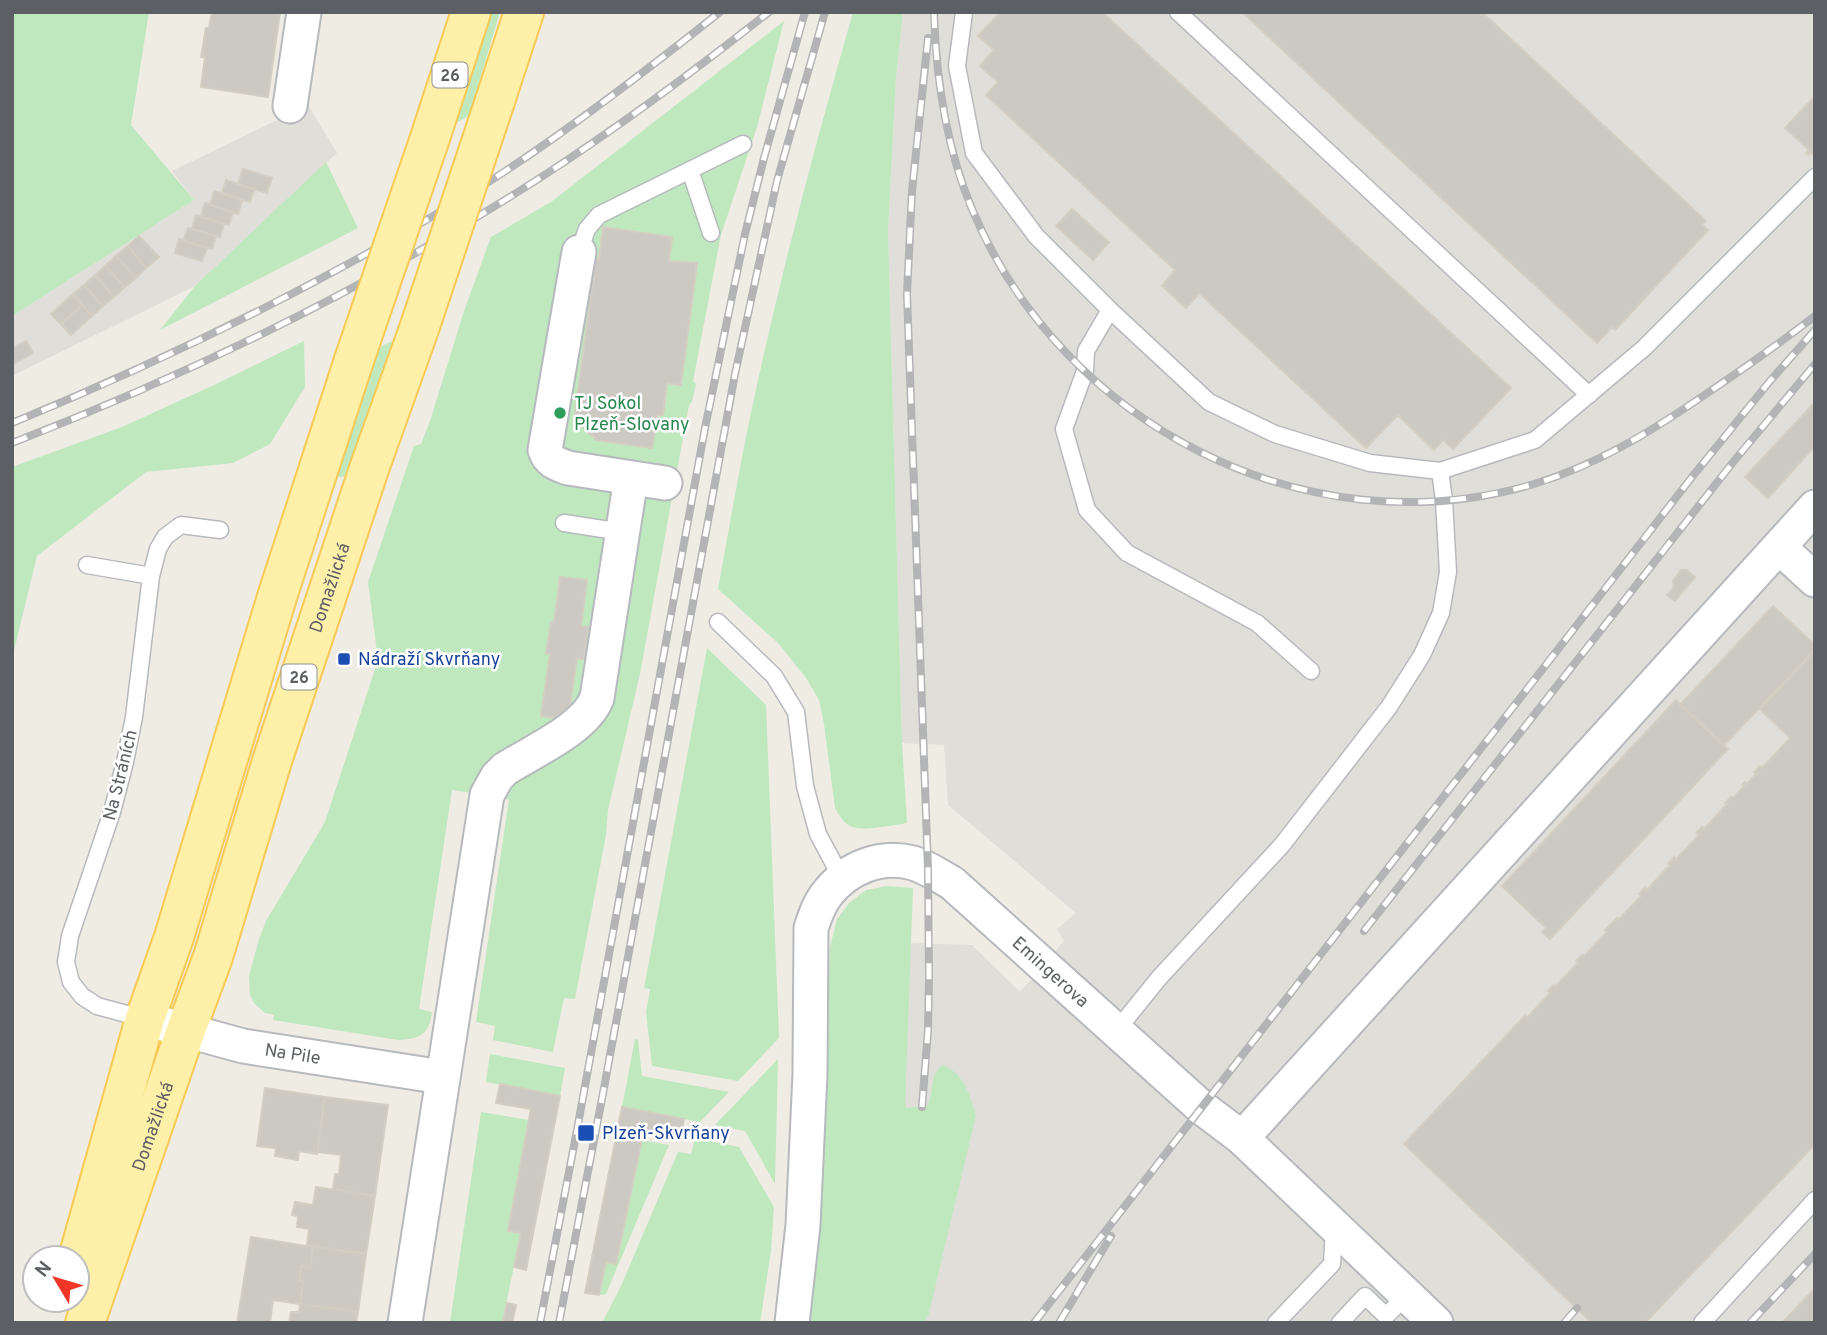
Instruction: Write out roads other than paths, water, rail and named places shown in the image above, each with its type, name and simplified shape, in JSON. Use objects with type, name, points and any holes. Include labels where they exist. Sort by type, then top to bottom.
[{"type":"main road","name":"Domažlická","points":[[82,1244],[145,1019],[174,937],[272,610],[471,12]]},
{"type":"main road","name":"Domažlická","points":[[85,1323],[213,957],[304,663],[524,12]]},
{"type":"street","points":[[290,106],[304,12]]},
{"type":"street","points":[[579,252],[545,450],[553,462],[568,468],[665,483]]},
{"type":"street","points":[[405,1323],[487,795],[505,769],[575,726],[593,708],[597,698],[631,478]]},
{"type":"street","points":[[1242,1138],[1815,507]]},
{"type":"street","points":[[1779,547],[1815,580]]},
{"type":"street","name":"Emingerova","points":[[792,1323],[804,1212],[810,1074],[811,928],[817,909],[842,879],[870,863],[883,861],[912,863],[952,883],[1201,1107],[1242,1138],[1436,1323]]},
{"type":"street","name":"Na Pile","points":[[145,1019],[243,1046],[442,1077]]},
{"type":"lane","points":[[964,12],[957,66],[974,153],[1036,236],[1110,310],[1209,402],[1275,434],[1370,463],[1440,471],[1535,440],[1644,348],[1815,177]]},
{"type":"lane","points":[[1178,12],[1589,395]]},
{"type":"lane","points":[[579,252],[587,229],[599,215],[743,144]]},
{"type":"lane","points":[[690,170],[711,233]]},
{"type":"lane","points":[[1110,310],[1087,351],[1085,371],[1064,429],[1087,510],[1127,553],[1257,623],[1311,671]]},
{"type":"lane","points":[[1116,1030],[1282,845],[1389,707],[1422,655],[1441,613],[1448,572],[1440,471]]},
{"type":"lane","points":[[564,523],[622,532]]},
{"type":"lane","name":"Na Stráních","points":[[145,1019],[96,1006],[82,996],[71,982],[66,962],[70,936],[112,812],[125,762],[134,717],[151,576],[158,549],[165,537],[181,525],[220,530]]},
{"type":"lane","points":[[87,565],[151,576]]},
{"type":"lane","points":[[718,622],[774,676],[796,712],[805,786],[818,834],[842,879]]},
{"type":"lane","points":[[1702,1323],[1815,1200]]},
{"type":"lane","points":[[1276,1323],[1332,1264],[1335,1226]]},
{"type":"lane","points":[[1340,1323],[1366,1296],[1386,1316],[1407,1295]]},
{"type":"railway","points":[[12,423],[215,333],[422,223],[486,184],[562,132],[720,12]]},
{"type":"railway","points":[[12,443],[219,355],[353,288],[483,214],[603,136],[769,12]]},
{"type":"railway","points":[[540,1323],[705,428],[745,234],[805,12]]},
{"type":"railway","points":[[559,1323],[735,374],[777,181],[825,12]]},
{"type":"railway","points":[[934,12],[940,87],[955,161],[972,209],[1013,286],[1066,353],[1130,409],[1202,453],[1280,483],[1363,500],[1448,500],[1534,484],[1580,467],[1644,434],[1734,375],[1815,316]]},
{"type":"railway","points":[[922,1107],[928,1030],[928,869],[907,294],[912,191],[928,38]]},
{"type":"railway","points":[[1034,1323],[1692,477],[1815,330]]},
{"type":"railway","points":[[1364,931],[1734,461],[1815,364]]},
{"type":"railway","points":[[1059,1323],[1111,1236]]},
{"type":"railway","points":[[1750,1323],[1815,1254]]},
{"type":"railway","points":[[1564,1323],[1577,1308]]},
{"type":"place","name":"TJ Sokol Plzeň-Slovany","points":[[560,413]]},
{"type":"place","name":"Nádraží Skvrňany","points":[[344,659]]},
{"type":"place","name":"Plzeň-Skvrňany","points":[[586,1133]]}]
